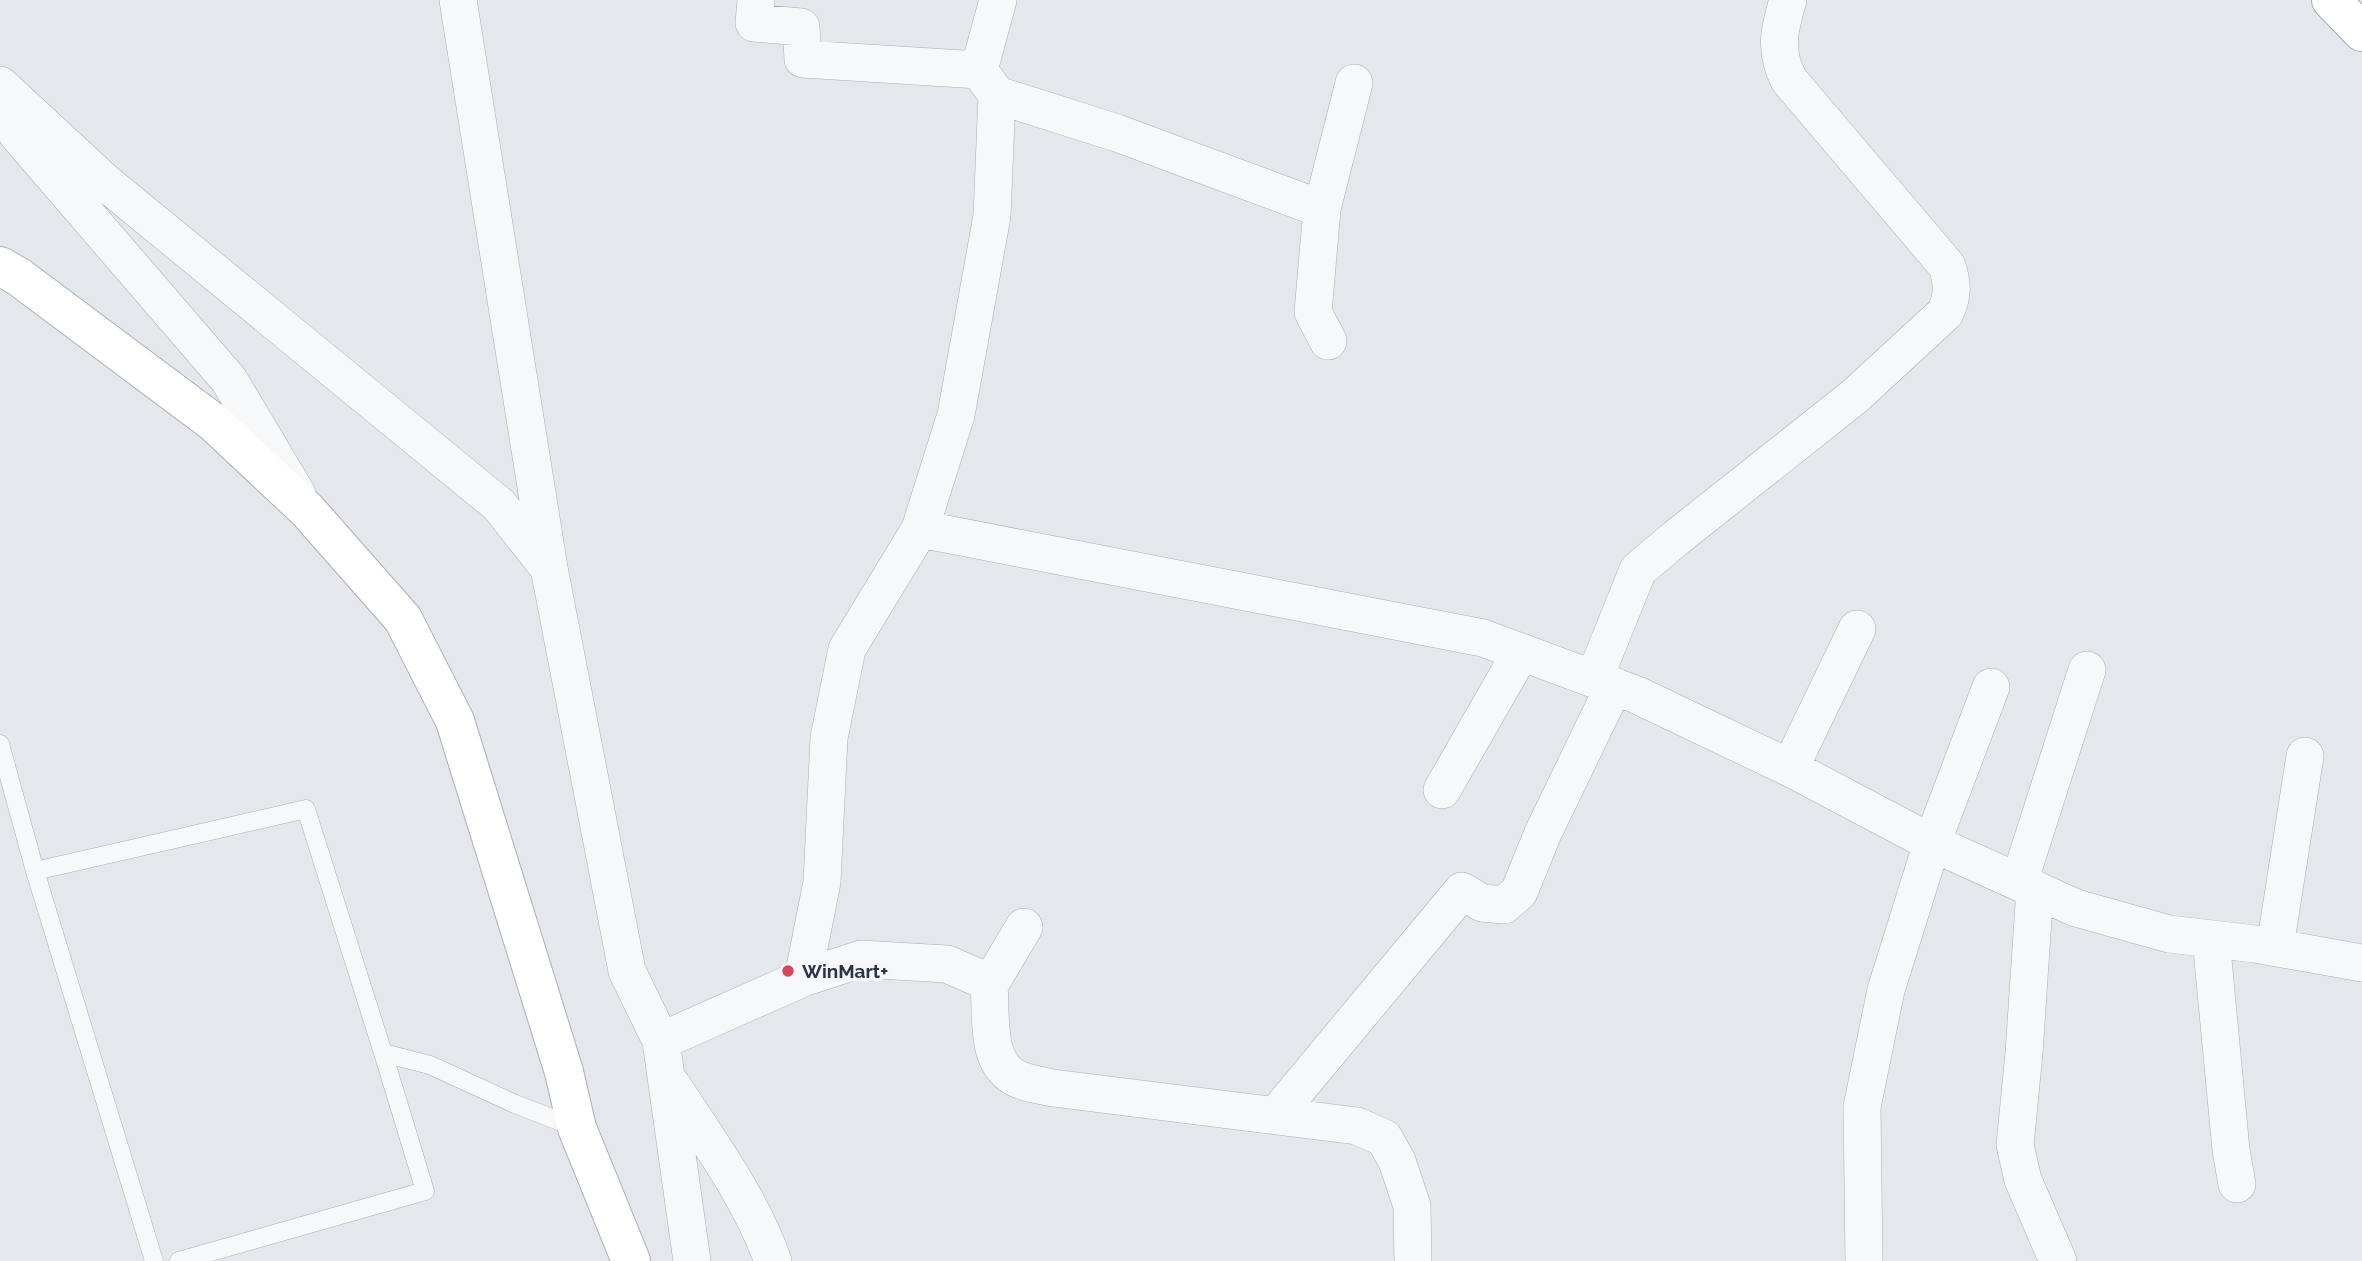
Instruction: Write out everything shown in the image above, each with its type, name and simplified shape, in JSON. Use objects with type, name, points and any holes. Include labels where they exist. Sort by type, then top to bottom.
[{"type":"street","points":[[458,0],[549,568],[627,971],[664,1058],[746,1199],[761,1228],[773,1261]]},
{"type":"street","points":[[756,0],[754,23],[801,27],[803,59],[988,82],[1116,133],[1322,209]]},
{"type":"street","points":[[803,978],[822,882],[829,738],[847,649],[920,529],[956,415],[989,229],[988,82],[998,0]]},
{"type":"street","points":[[1276,1115],[1462,891],[1482,903],[1504,905],[1519,892],[1604,682],[1638,570],[1855,397],[1945,313],[1951,300],[1952,282],[1947,266],[1789,80],[1782,68],[1777,48],[1788,0]]},
{"type":"street","points":[[2331,0],[2362,32]]},
{"type":"street","points":[[1328,341],[1313,312],[1322,209],[1354,83]]},
{"type":"street","points":[[0,85],[106,183],[499,505],[549,568]]},
{"type":"street","points":[[0,107],[18,135],[229,380],[307,510]]},
{"type":"street","points":[[0,267],[19,277],[213,422],[307,510],[403,619],[455,721],[564,1072],[577,1128],[631,1261]]},
{"type":"street","points":[[920,529],[1483,638],[1637,695],[1790,768],[1932,843],[2076,908],[2169,933],[2275,947],[2362,963]]},
{"type":"street","points":[[1790,768],[1857,629]]},
{"type":"street","points":[[1442,790],[1521,652]]},
{"type":"street","points":[[2057,1261],[2023,1180],[2015,1145],[2024,1052],[2027,886],[2087,670]]},
{"type":"street","points":[[1864,1261],[1862,1107],[1886,990],[1932,843],[1991,687]]},
{"type":"street","points":[[2275,947],[2305,756]]},
{"type":"street","points":[[1024,927],[989,986],[991,1040],[1000,1065],[1019,1080],[1053,1088],[1357,1126],[1384,1138],[1397,1161],[1412,1206],[1413,1261]]},
{"type":"street","points":[[2211,939],[2236,1184]]},
{"type":"street","points":[[664,1058],[803,978],[861,959],[947,964],[979,978],[989,986]]},
{"type":"street","points":[[664,1058],[692,1261]]},
{"type":"lane","points":[[0,744],[5,782],[35,871],[154,1261]]},
{"type":"lane","points":[[35,871],[306,809],[425,1191],[179,1261]]},
{"type":"lane","points":[[383,1053],[430,1065],[515,1104],[577,1128]]},
{"type":"place","name":"WinMart+","points":[[788,971]]}]
